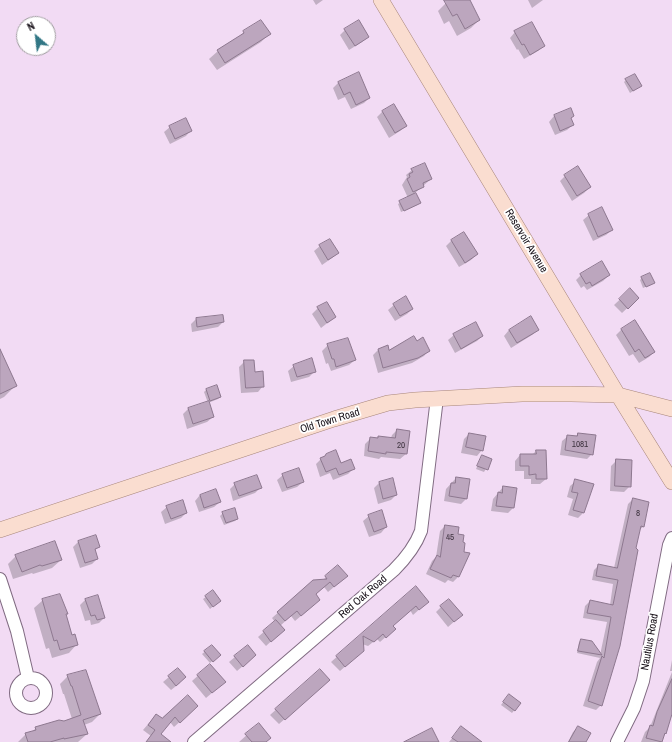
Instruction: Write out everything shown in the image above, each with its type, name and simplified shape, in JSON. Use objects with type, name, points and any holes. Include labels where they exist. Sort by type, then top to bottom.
[{"type":"main road","name":"Reservoir Avenue","points":[[381,0],[618,396],[672,482]]},
{"type":"main road","name":"Old Town Road","points":[[0,530],[334,419],[388,403],[436,398],[522,394],[571,394],[618,396],[672,409]]},
{"type":"street","name":"Red Oak Road","points":[[194,742],[408,557],[417,542],[421,531],[436,398]]},
{"type":"street","name":"Nautilus Road","points":[[616,742],[634,708],[643,681],[658,594],[668,545],[672,538]]},
{"type":"street","points":[[0,579],[18,631],[28,678]]},
{"type":"building","points":[[444,0],[470,0],[480,20],[465,29],[457,14],[453,16]]},
{"type":"building","points":[[261,20],[271,34],[225,63],[217,50]]},
{"type":"building","points":[[359,20],[369,37],[355,46],[344,29]]},
{"type":"building","points":[[532,22],[545,46],[530,55],[514,31]]},
{"type":"building","points":[[359,72],[370,98],[356,105],[350,92],[344,95],[338,82]]},
{"type":"building","points":[[635,74],[642,86],[633,91],[625,79]]},
{"type":"building","points":[[394,104],[407,126],[395,133],[382,111]]},
{"type":"building","points":[[571,108],[574,116],[571,118],[574,125],[560,131],[554,115]]},
{"type":"building","points":[[186,118],[192,131],[175,139],[169,126]]},
{"type":"building","points":[[425,163],[432,179],[423,183],[424,187],[413,192],[407,179],[410,177],[409,174],[413,172],[411,169]]},
{"type":"building","points":[[578,166],[591,187],[577,196],[564,175]]},
{"type":"building","points":[[416,193],[421,203],[404,211],[399,201]]},
{"type":"building","points":[[602,207],[613,230],[598,237],[588,214]]},
{"type":"building","points":[[464,232],[478,254],[465,263],[451,240]]},
{"type":"building","points":[[330,239],[339,253],[328,260],[319,245]]},
{"type":"building","points":[[602,261],[610,275],[592,286],[590,282],[586,284],[580,274]]},
{"type":"building","points":[[650,273],[655,283],[646,287],[641,277]]},
{"type":"building","points":[[630,288],[639,298],[628,309],[619,299]]},
{"type":"building","points":[[406,296],[413,309],[400,316],[393,304]]},
{"type":"building","points":[[327,302],[336,317],[327,323],[317,307]]},
{"type":"building","points":[[223,315],[224,322],[197,327],[196,318]]},
{"type":"building","points":[[531,316],[539,330],[517,343],[509,330]]},
{"type":"building","points":[[635,320],[655,352],[645,358],[639,349],[635,352],[621,329]]},
{"type":"building","points":[[476,322],[483,336],[461,349],[453,334]]},
{"type":"building","points":[[414,336],[417,341],[423,337],[430,351],[418,358],[383,368],[378,349],[388,345],[389,350]]},
{"type":"building","points":[[348,338],[356,360],[336,367],[327,344]]},
{"type":"building","points":[[0,349],[17,386],[0,394]]},
{"type":"building","points":[[312,358],[316,372],[297,377],[293,365]]},
{"type":"building","points":[[244,360],[254,360],[255,372],[263,371],[264,387],[246,388]]},
{"type":"building","points":[[217,385],[221,397],[210,401],[206,389]]},
{"type":"building","points":[[209,401],[214,417],[193,424],[188,408]]},
{"type":"building","points":[[397,429],[410,431],[407,454],[386,452],[386,454],[368,451],[370,437],[378,438],[378,436],[395,438]]},
{"type":"building","points":[[469,433],[486,436],[483,451],[466,447]]},
{"type":"building","points":[[578,433],[596,435],[593,455],[565,450],[567,435],[577,436]]},
{"type":"building","points":[[336,450],[341,463],[351,459],[355,469],[339,475],[336,468],[326,472],[320,458]]},
{"type":"building","points":[[536,450],[546,450],[547,479],[536,479],[536,474],[529,475],[529,466],[520,466],[520,454],[536,454]]},
{"type":"building","points":[[482,455],[492,459],[488,470],[477,466]]},
{"type":"building","points":[[616,459],[632,460],[631,487],[615,486]]},
{"type":"building","points":[[299,468],[304,482],[287,488],[282,474]]},
{"type":"building","points":[[257,475],[262,488],[239,496],[234,483]]},
{"type":"building","points":[[456,477],[470,479],[467,499],[449,496],[451,483],[455,483]]},
{"type":"building","points":[[393,478],[397,495],[383,499],[379,482]]},
{"type":"building","points":[[575,479],[594,484],[584,513],[573,510],[578,493],[572,492]]},
{"type":"building","points":[[503,486],[517,488],[514,508],[496,506],[498,492],[502,493]]},
{"type":"building","points":[[216,489],[221,502],[204,508],[200,495]]},
{"type":"building","points":[[633,498],[649,502],[644,527],[641,526],[636,548],[638,550],[620,646],[602,706],[588,701],[602,656],[604,658],[611,617],[587,613],[590,600],[613,605],[618,580],[596,576],[598,564],[617,568]]},
{"type":"building","points":[[183,500],[187,513],[171,519],[166,506]]},
{"type":"building","points":[[235,508],[238,519],[226,523],[222,512]]},
{"type":"building","points":[[382,510],[387,527],[374,532],[368,515]]},
{"type":"building","points":[[445,525],[459,527],[458,534],[464,535],[464,552],[470,553],[459,577],[453,575],[451,578],[430,569],[437,555],[440,557]]},
{"type":"building","points":[[96,535],[100,547],[95,549],[98,559],[85,563],[78,541]]},
{"type":"building","points":[[55,541],[62,560],[42,566],[40,565],[22,572],[15,555]]},
{"type":"building","points":[[338,565],[348,576],[334,587],[330,582],[316,594],[320,600],[301,616],[297,611],[285,621],[277,612],[313,580],[327,579],[325,576]]},
{"type":"building","points":[[416,586],[429,602],[419,610],[416,606],[393,626],[396,629],[386,638],[383,634],[374,642],[363,636],[364,651],[345,667],[336,656]]},
{"type":"building","points":[[213,590],[221,601],[213,607],[205,596]]},
{"type":"building","points":[[60,594],[68,614],[66,614],[72,635],[75,634],[78,645],[60,650],[57,640],[54,641],[42,599]]},
{"type":"building","points":[[98,595],[105,618],[97,620],[95,615],[91,616],[85,599]]},
{"type":"building","points":[[449,599],[463,615],[454,622],[440,606]]},
{"type":"building","points":[[276,620],[285,630],[271,642],[263,631]]},
{"type":"building","points":[[581,639],[592,641],[602,655],[578,651]]},
{"type":"building","points":[[212,645],[221,655],[213,662],[204,651]]},
{"type":"building","points":[[248,645],[256,655],[243,667],[234,656]]},
{"type":"building","points":[[210,664],[226,682],[212,693],[197,675]]},
{"type":"building","points":[[178,668],[186,677],[176,686],[168,676]]},
{"type":"building","points":[[320,669],[330,680],[285,720],[275,709]]},
{"type":"building","points":[[86,670],[101,714],[83,720],[88,734],[50,742],[28,742],[25,733],[36,730],[35,727],[59,720],[64,721],[81,715],[67,675]]},
{"type":"building","points":[[672,679],[672,714],[666,734],[665,733],[662,742],[646,738],[650,725],[653,726],[657,712]]},
{"type":"building","points":[[509,694],[521,703],[515,711],[503,702]]},
{"type":"building","points":[[188,695],[198,706],[180,723],[175,717],[161,734],[171,742],[146,742],[155,730],[148,725],[156,714],[162,718]]},
{"type":"building","points":[[259,723],[271,738],[266,742],[252,742],[245,734]]},
{"type":"building","points":[[461,726],[482,742],[458,742],[452,738]]},
{"type":"building","points":[[578,726],[591,733],[586,742],[569,742]]},
{"type":"building","points":[[432,728],[439,742],[404,742]]}]
